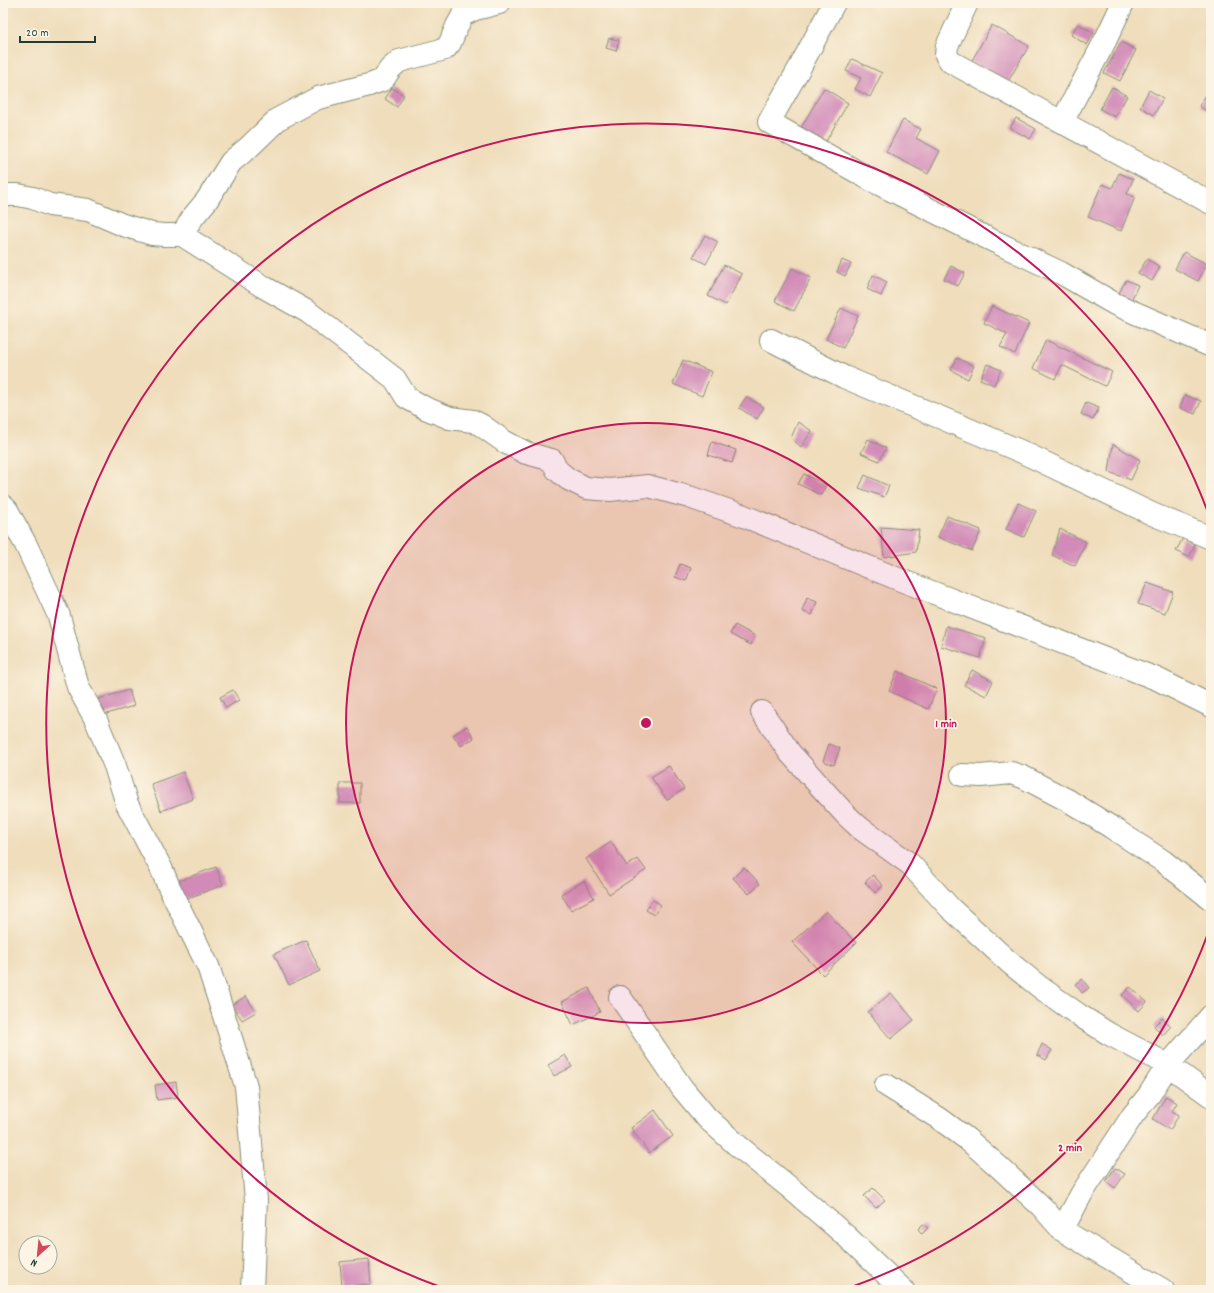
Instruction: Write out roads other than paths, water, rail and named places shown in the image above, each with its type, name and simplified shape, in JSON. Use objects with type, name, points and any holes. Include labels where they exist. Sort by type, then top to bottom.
[{"type":"street","points":[[182,235],[193,217],[207,200],[231,162],[278,120],[318,98],[383,80],[390,69],[399,61],[445,49],[450,43],[463,16],[475,9],[499,3]]},
{"type":"street","points":[[834,3],[769,122],[873,182],[1061,273],[1115,304],[1211,346]]},
{"type":"street","points":[[967,3],[947,46],[946,55],[951,62],[1210,199]]},
{"type":"street","points":[[1062,122],[1105,41],[1122,3]]},
{"type":"street","points":[[3,195],[18,195],[33,198],[50,205],[88,210],[123,225],[152,234],[182,235],[262,286],[308,312],[395,379],[406,397],[425,408],[450,418],[473,421],[505,442],[526,452],[552,460],[557,470],[568,479],[586,488],[610,490],[648,486],[689,497],[724,509],[903,581],[1157,679],[1211,706]]},
{"type":"street","points":[[771,340],[844,377],[1020,451],[1152,514],[1211,538]]},
{"type":"street","points":[[3,506],[7,510],[26,545],[59,616],[78,687],[96,720],[107,746],[127,804],[161,868],[169,888],[208,966],[225,1019],[246,1086],[256,1200],[252,1290]]},
{"type":"street","points":[[762,712],[790,753],[846,815],[860,828],[910,864],[950,908],[1005,958],[1041,988],[1079,1015],[1109,1034],[1168,1065],[1211,1096]]},
{"type":"street","points":[[962,775],[981,776],[1011,773],[1024,777],[1070,801],[1111,827],[1162,861],[1211,899]]},
{"type":"street","points":[[620,997],[682,1088],[707,1118],[737,1146],[789,1187],[845,1235],[903,1290]]},
{"type":"street","points":[[1062,1230],[1082,1193],[1133,1115],[1149,1095],[1168,1065],[1211,1016]]},
{"type":"street","points":[[886,1085],[940,1119],[967,1139],[1042,1207],[1062,1230],[1163,1290]]}]
